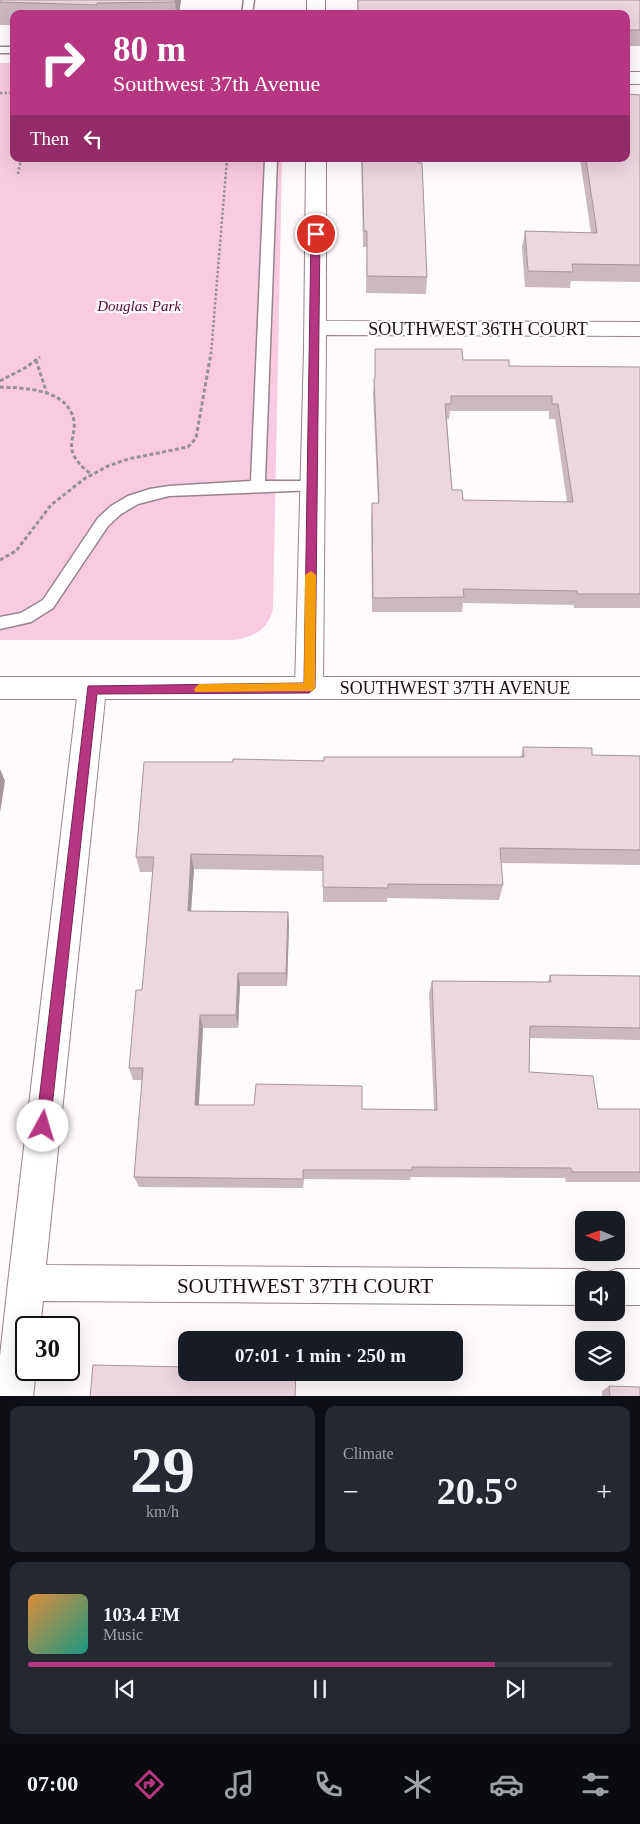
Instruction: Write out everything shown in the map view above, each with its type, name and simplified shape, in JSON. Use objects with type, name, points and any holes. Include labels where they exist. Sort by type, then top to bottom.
[{"type":"street","points":[[309,688],[316,328],[316,162]]},
{"type":"street","name":"SOUTHWEST 36TH COURT","points":[[316,328],[640,329]]},
{"type":"street","name":"SOUTHWEST 37TH AVENUE","points":[[0,688],[640,688]]},
{"type":"street","points":[[14,1396],[92,689]]},
{"type":"street","name":"SOUTHWEST 37TH COURT","points":[[26,1284],[575,1287]]},
{"type":"street","points":[[625,1287],[640,1287]]},
{"type":"lane","points":[[258,486],[271,162]]},
{"type":"lane","points":[[4,622],[40,612],[48,604],[103,522],[116,510],[133,500],[150,494],[169,491],[258,486],[312,486]]},
{"type":"path","points":[[18,174],[20,162]]},
{"type":"path","points":[[0,560],[16,551],[51,505],[92,475],[108,466],[140,455],[188,447],[196,438],[210,368],[227,162]]},
{"type":"path","points":[[0,380],[25,368],[40,356]]},
{"type":"path","points":[[36,360],[47,394]]},
{"type":"path","points":[[0,387],[30,389],[62,401],[71,411],[75,423],[71,450],[78,461],[92,475]]},
{"type":"green space","name":"Douglas Park","points":[[0,63],[10,63],[10,162],[282,162],[273,609],[268,622],[254,634],[233,640],[0,640]]},
{"type":"building","points":[[0,0],[175,0],[175,2],[97,3],[97,5],[0,2]]},
{"type":"building","points":[[358,0],[640,0],[640,30],[630,30],[630,10],[358,10]]},
{"type":"building","points":[[630,94],[640,95],[640,265],[572,264],[573,272],[528,271],[525,231],[597,233],[586,162],[630,162]]},
{"type":"building","points":[[362,162],[422,163],[427,277],[367,276],[367,231],[364,231]]},
{"type":"building","points":[[375,349],[462,349],[463,360],[509,360],[509,366],[640,367],[640,594],[578,594],[577,591],[463,589],[464,597],[373,598],[372,503],[379,503]],"holes":[[[451,396],[552,396],[552,404],[558,404],[573,502],[463,500],[462,490],[452,490],[445,404],[451,404]]]},
{"type":"building","points":[[523,747],[592,748],[592,755],[640,756],[640,850],[500,848],[503,885],[388,884],[388,888],[323,887],[323,856],[191,854],[188,911],[288,912],[286,973],[238,973],[236,1015],[200,1015],[195,1105],[254,1105],[256,1084],[362,1086],[362,1109],[437,1110],[432,981],[551,982],[550,975],[640,976],[640,1028],[530,1026],[529,1072],[593,1076],[598,1109],[640,1109],[640,1172],[572,1172],[571,1168],[412,1167],[412,1170],[303,1170],[303,1179],[134,1177],[143,1068],[129,1068],[136,990],[142,990],[154,857],[136,857],[144,762],[233,762],[233,759],[324,761],[324,757],[524,757]]},
{"type":"building","points":[[93,1365],[178,1367],[178,1381],[296,1381],[295,1396],[90,1396]]},
{"type":"building","points":[[609,1386],[640,1387],[640,1396],[610,1396]]},
{"type":"slow traffic","points":[[199,689],[309,688],[311,575]]},
{"type":"route","points":[[43,1126],[92,689],[309,688],[316,234]]}]
